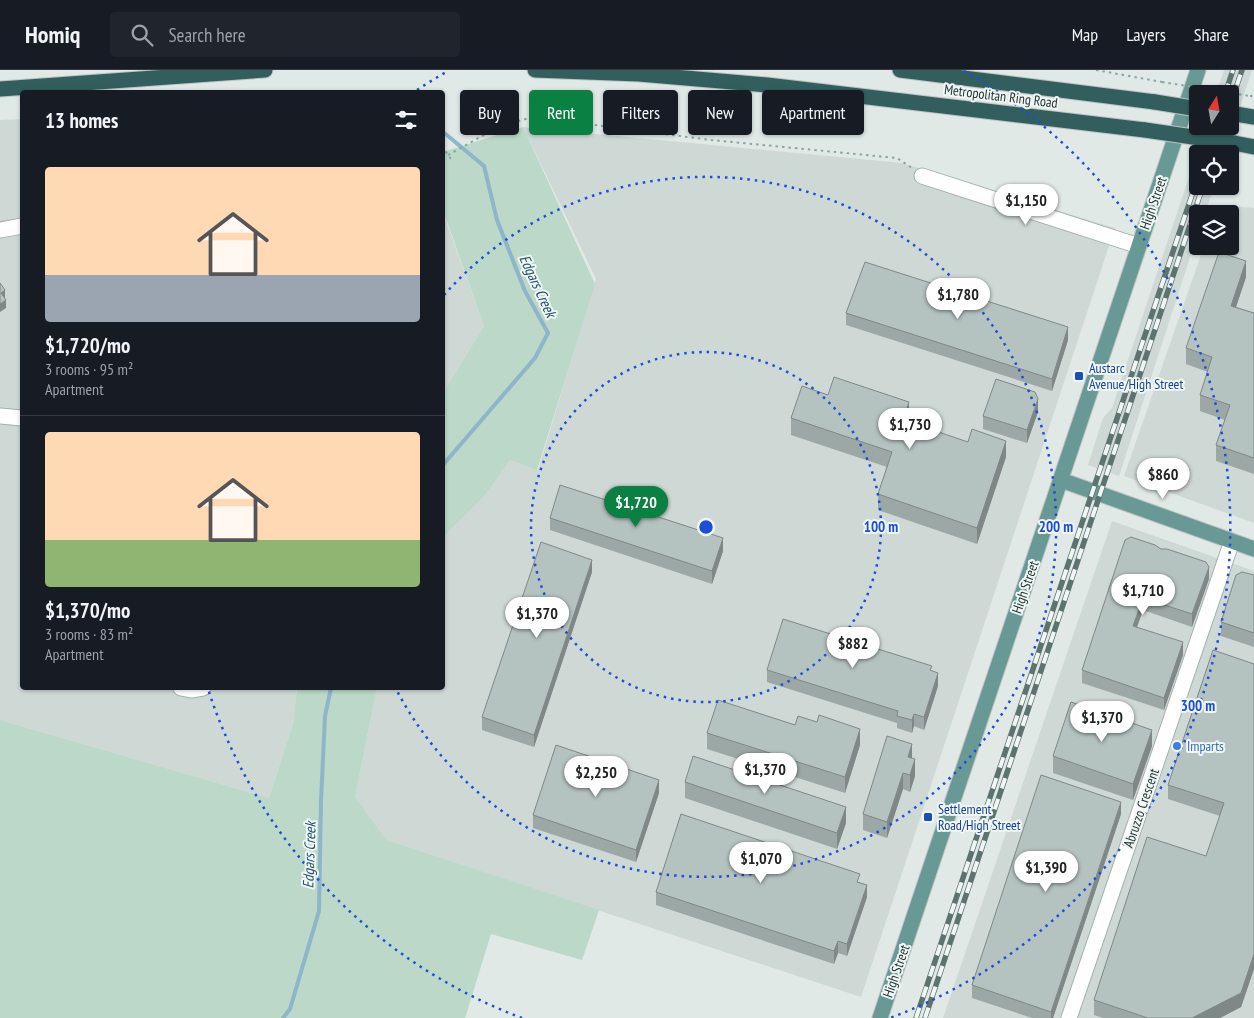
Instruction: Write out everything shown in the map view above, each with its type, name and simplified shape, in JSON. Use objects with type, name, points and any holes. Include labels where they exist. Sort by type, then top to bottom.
[{"type":"highway","points":[[0,89],[265,70]]},
{"type":"highway","name":"Metropolitan Ring Road","points":[[535,70],[639,74],[766,85],[1146,130],[1254,147]]},
{"type":"highway","name":"Metropolitan Ring Road","points":[[900,70],[1189,108]]},
{"type":"main road","name":"High Street","points":[[880,1018],[1198,70]]},
{"type":"main road","points":[[1061,480],[1254,549]]},
{"type":"street","points":[[922,176],[1139,246]]},
{"type":"street","points":[[0,230],[20,226]]},
{"type":"street","points":[[0,416],[20,418]]},
{"type":"street","name":"Abruzzo Crescent","points":[[1070,1018],[1232,541]]},
{"type":"path","points":[[1096,70],[1254,96]]},
{"type":"path","points":[[448,155],[500,126],[533,118],[711,140],[897,158],[922,176]]},
{"type":"path","points":[[445,150],[453,162]]},
{"type":"shaded area","points":[[1224,70],[1252,70],[1239,110],[1239,85],[1219,85]]},
{"type":"shaded area","points":[[20,119],[20,690],[297,690],[293,724],[269,798],[0,720],[0,120]]},
{"type":"shaded area","points":[[523,127],[529,128],[529,135],[593,134],[902,163],[1115,228],[861,997],[385,840],[355,797],[377,690],[445,690],[445,535],[486,494],[510,460],[538,470],[596,279]]},
{"type":"shaded area","points":[[1203,135],[1231,135],[1228,145],[1200,145]]},
{"type":"shaded area","points":[[1189,177],[1189,195],[1211,195],[1208,205],[1189,205],[1189,255],[1191,255],[1119,476],[1088,465],[1103,418],[1112,408]]},
{"type":"shaded area","points":[[1239,207],[1254,208],[1254,523],[1124,476],[1201,255],[1239,255]]},
{"type":"shaded area","points":[[445,218],[484,326],[445,390]]},
{"type":"shaded area","points":[[1112,521],[1254,571],[1254,1018],[943,1018]]},
{"type":"green space","points":[[523,127],[595,284],[537,470],[510,460],[486,494],[445,535],[445,390],[484,326],[445,216],[445,151],[497,135],[519,135],[519,128]]},
{"type":"green space","points":[[297,690],[377,690],[355,797],[386,840],[599,910],[582,960],[491,934],[465,1018],[0,1018],[0,720],[269,798],[293,724]]},
{"type":"building","points":[[1218,255],[1228,255],[1246,261],[1231,306],[1254,313],[1254,458],[1216,445],[1230,405],[1200,395],[1212,357],[1186,348]]},
{"type":"building","points":[[865,262],[1068,327],[1052,379],[846,313]]},
{"type":"building","points":[[0,283],[5,290],[1,293],[6,300],[0,304]]},
{"type":"building","points":[[834,377],[909,402],[903,420],[968,442],[972,429],[1006,441],[977,528],[878,494],[892,452],[791,418],[802,386],[828,395]]},
{"type":"building","points":[[996,379],[1035,392],[1038,399],[1027,430],[983,416]]},
{"type":"building","points":[[560,485],[723,538],[712,571],[550,518]]},
{"type":"building","points":[[1131,537],[1161,549],[1167,549],[1206,562],[1209,567],[1192,614],[1143,598],[1133,626],[1183,642],[1164,698],[1082,670],[1125,540]]},
{"type":"building","points":[[541,542],[592,560],[534,735],[482,717]]},
{"type":"building","points":[[1242,572],[1254,575],[1254,633],[1221,622],[1236,575]]},
{"type":"building","points":[[783,619],[932,666],[930,670],[938,673],[924,717],[914,714],[912,720],[897,716],[898,711],[767,670]]},
{"type":"building","points":[[1213,650],[1254,664],[1254,954],[1241,993],[1192,1018],[1148,1018],[1094,1000],[1147,837],[1206,856],[1224,803],[1168,785]]},
{"type":"building","points":[[718,700],[795,725],[798,716],[817,722],[819,715],[860,729],[845,777],[707,733]]},
{"type":"building","points":[[1071,702],[1152,730],[1133,784],[1053,756]]},
{"type":"building","points":[[887,736],[912,744],[908,757],[915,759],[910,775],[903,773],[887,822],[863,814]]},
{"type":"building","points":[[556,745],[659,780],[636,850],[533,815]]},
{"type":"building","points":[[693,756],[846,807],[837,833],[685,782]]},
{"type":"building","points":[[1041,775],[1121,802],[1051,1012],[972,985]]},
{"type":"building","points":[[681,814],[860,874],[857,882],[867,885],[847,944],[838,941],[834,951],[656,892]]},
{"type":"waterway","name":"Edgars Creek","points":[[445,134],[484,166],[497,220],[525,291],[548,333],[535,358],[445,463]]},
{"type":"waterway","name":"Edgars Creek","points":[[283,1018],[290,1009],[319,911],[325,716],[331,690]]},
{"type":"railway","points":[[1228,85],[1233,70]]},
{"type":"railway","points":[[1237,85],[1242,70]]},
{"type":"railway","points":[[1208,145],[1211,135]]},
{"type":"railway","points":[[1217,145],[1220,135]]},
{"type":"railway","points":[[916,1018],[1192,195]]},
{"type":"railway","points":[[925,1018],[1200,195]]},
{"type":"place","name":"Austarc Avenue/High Street","points":[[1079,376]]},
{"type":"place","name":"Imparts","points":[[1177,746]]},
{"type":"place","name":"Settlement Road/High Street","points":[[928,817]]}]
